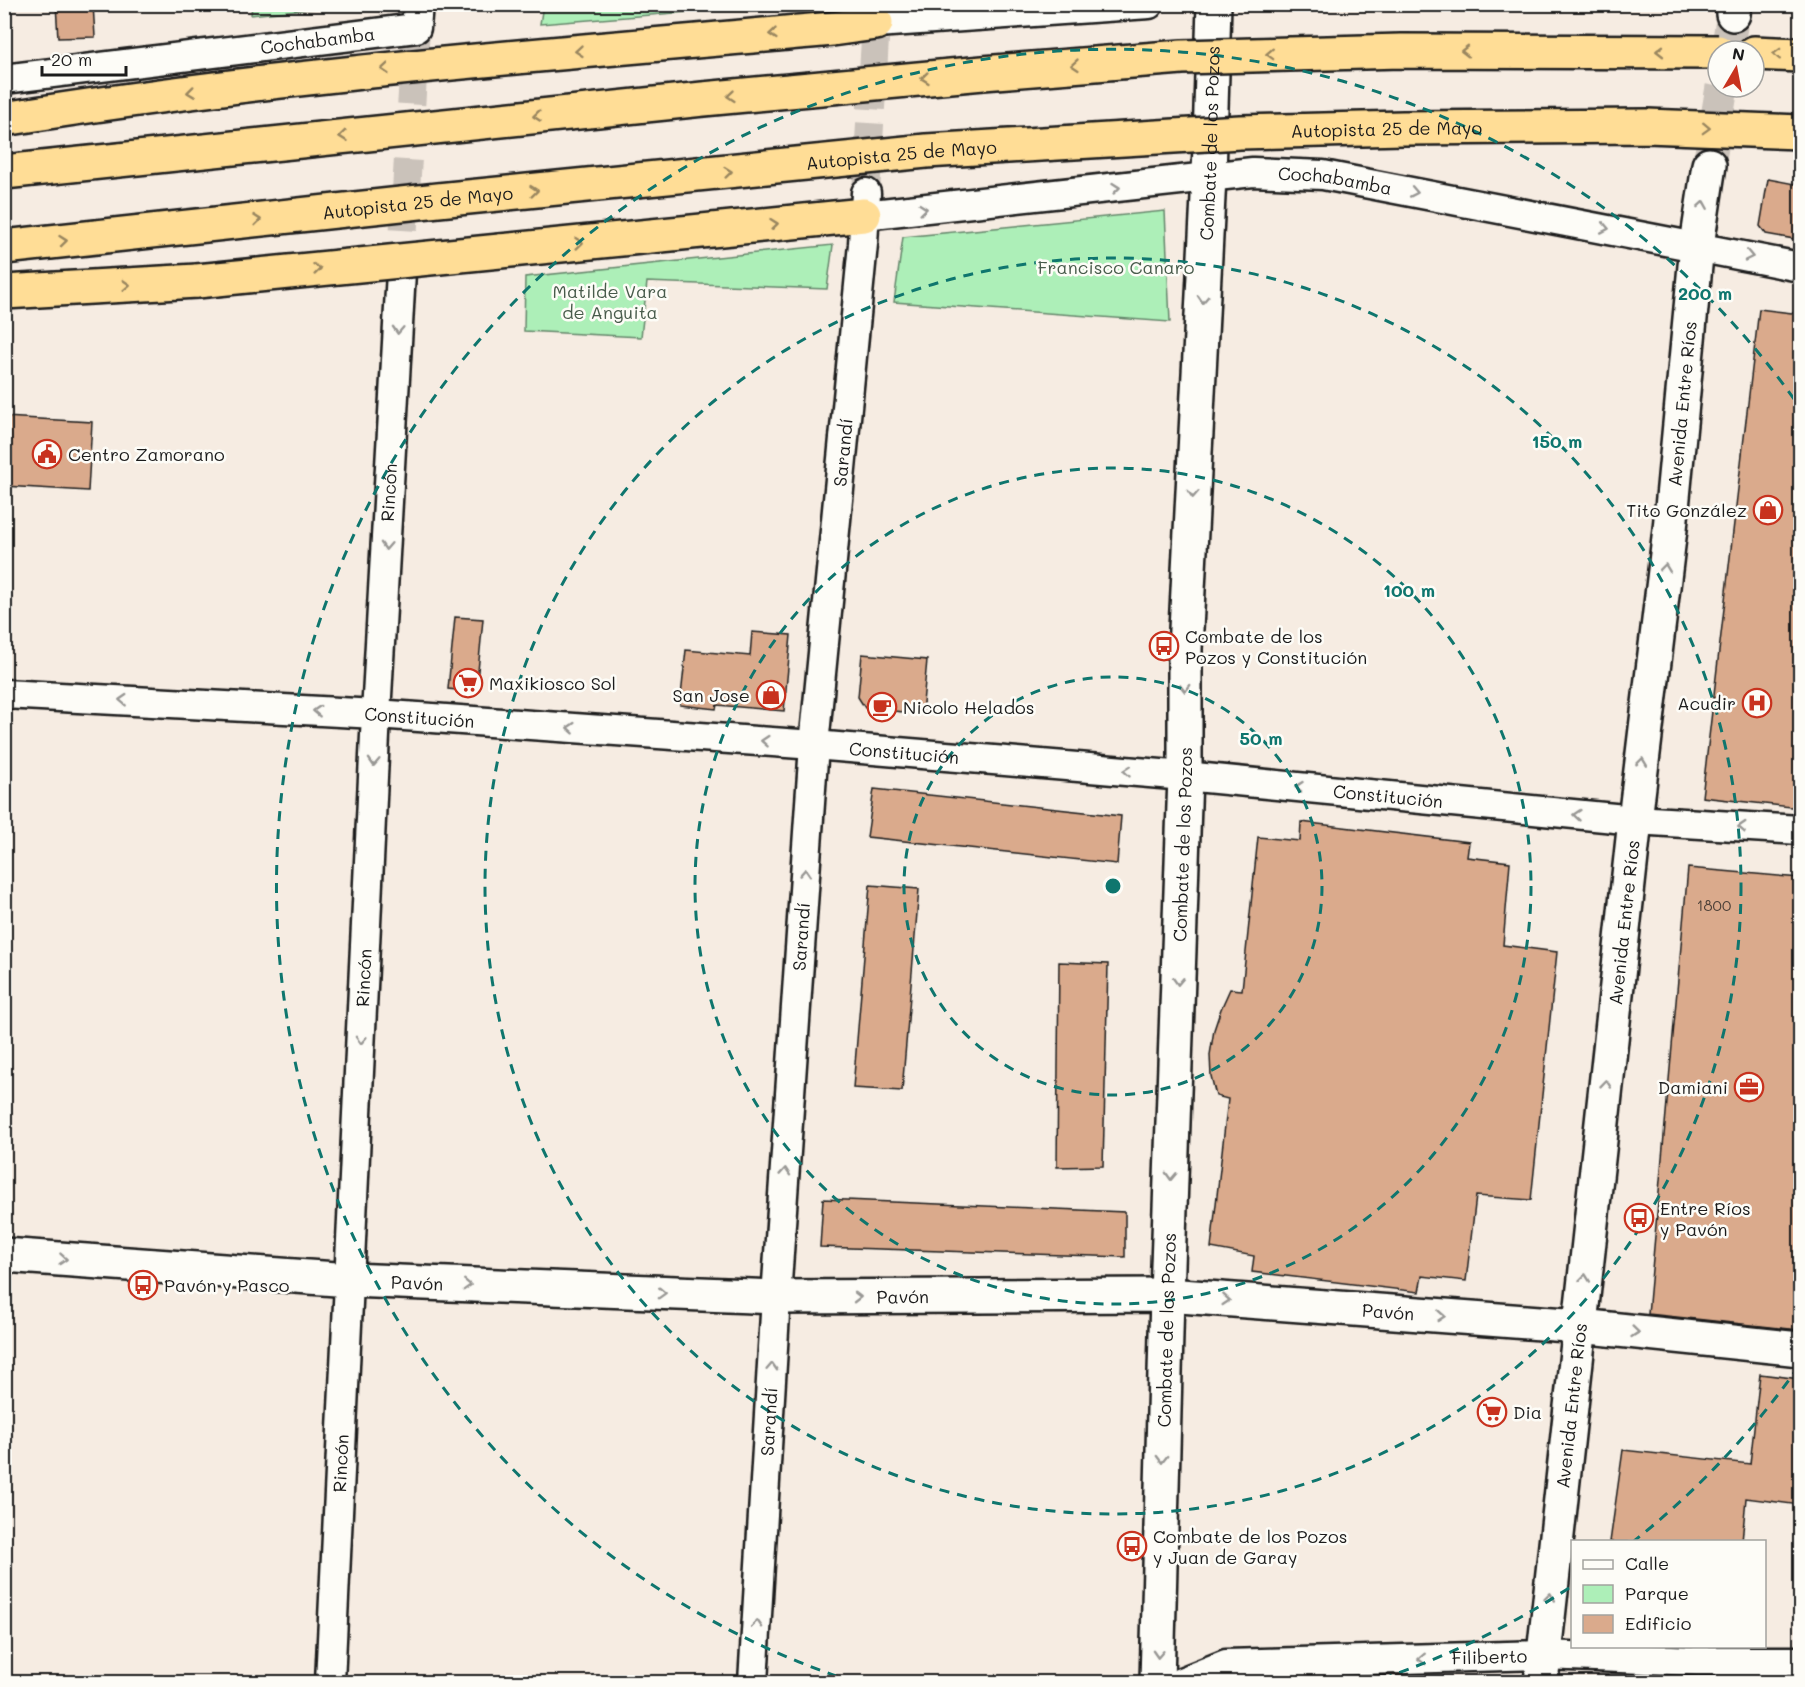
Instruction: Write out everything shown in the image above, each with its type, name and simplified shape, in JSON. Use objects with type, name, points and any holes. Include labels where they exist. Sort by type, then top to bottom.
[{"type":"highway","points":[[4,119],[121,100],[378,69],[832,29],[876,22]]},
{"type":"highway","points":[[4,172],[703,99],[983,72],[1182,57],[1401,51],[1706,52]]},
{"type":"highway","points":[[1766,54],[1800,55]]},
{"type":"highway","name":"Autopista 25 de Mayo","points":[[4,247],[426,201],[926,151],[1240,132],[1403,128],[1647,126],[1800,132]]},
{"type":"highway","points":[[4,292],[196,281],[500,251],[865,204]]},
{"type":"street","points":[[876,22],[1149,4]]},
{"type":"street","name":"Combate de los Pozos","points":[[1157,1683],[1167,1295],[1185,776],[1185,649],[1209,177],[1214,4]]},
{"type":"street","name":"Cochabamba","points":[[4,79],[417,16]]},
{"type":"street","name":"Avenida Entre Ríos","points":[[1542,1669],[1635,820],[1670,529],[1697,246],[1709,165]]},
{"type":"street","name":"Cochabamba","points":[[865,204],[1209,177],[1253,171],[1323,175],[1800,267]]},
{"type":"street","name":"Sarandí","points":[[753,1683],[776,1298],[814,745],[865,204]]},
{"type":"street","name":"Rincón","points":[[330,1683],[376,714],[401,272]]},
{"type":"street","name":"Constitución","points":[[4,694],[376,714],[814,745],[1185,776],[1635,820],[1800,830]]},
{"type":"street","name":"Pavón","points":[[4,1255],[350,1280],[776,1298],[1167,1295],[1580,1326],[1800,1349]]},
{"type":"street","name":"Filiberto","points":[[1181,1683],[1226,1664],[1542,1669],[1697,1661],[1800,1661]]},
{"type":"green space","points":[[252,4],[346,4],[346,5],[251,15]]},
{"type":"green space","points":[[543,4],[748,5],[748,7],[540,24]]},
{"type":"green space","name":"Francisco Canaro","points":[[1165,211],[1170,322],[894,302],[903,237]]},
{"type":"green space","name":"Matilde Vara de Anguita","points":[[833,245],[827,289],[647,282],[641,337],[524,331],[525,277]]},
{"type":"building","points":[[56,4],[93,4],[95,37],[58,38]]},
{"type":"building","points":[[1768,179],[1800,185],[1800,240],[1766,234],[1760,226]]},
{"type":"building","points":[[1759,309],[1800,314],[1800,808],[1702,797]]},
{"type":"building","name":"Centro Zamorano","points":[[4,417],[92,422],[88,491],[4,486]]},
{"type":"building","points":[[455,617],[483,619],[476,692],[448,689]]},
{"type":"building","points":[[752,632],[791,635],[784,711],[717,705],[716,709],[680,705],[686,650],[750,656]]},
{"type":"building","points":[[862,654],[927,660],[922,714],[865,708],[858,697]]},
{"type":"building","points":[[874,789],[1121,816],[1117,864],[867,837]]},
{"type":"building","points":[[1301,822],[1469,842],[1467,857],[1510,862],[1503,945],[1557,952],[1531,1200],[1476,1196],[1466,1281],[1422,1276],[1419,1292],[1252,1272],[1254,1256],[1211,1248],[1228,1099],[1216,1096],[1211,1076],[1210,1055],[1214,1030],[1230,989],[1242,990],[1258,837],[1300,841]]},
{"type":"building","points":[[1688,868],[1800,878],[1800,1330],[1648,1314]]},
{"type":"building","points":[[870,885],[919,889],[902,1091],[853,1088]]},
{"type":"building","points":[[1059,962],[1108,964],[1103,1166],[1057,1167]]},
{"type":"building","points":[[823,1199],[1125,1212],[1125,1257],[820,1247]]},
{"type":"building","points":[[1760,1374],[1800,1379],[1800,1505],[1746,1498],[1742,1540],[1610,1540],[1623,1450],[1750,1464]]},
{"type":"tunnel","points":[[1729,39],[1733,14]]},
{"type":"tunnel","points":[[401,272],[416,28]]},
{"type":"tunnel","points":[[866,193],[875,39]]},
{"type":"tunnel","points":[[1709,165],[1720,99]]},
{"type":"place","name":"Centro Zamorano","points":[[47,454]]},
{"type":"place","name":"Tito González","points":[[1768,510]]},
{"type":"place","name":"Combate de los Pozos y Constitución","points":[[1164,646]]},
{"type":"place","name":"Maxikiosco Sol","points":[[468,683]]},
{"type":"place","name":"San Jose","points":[[771,695]]},
{"type":"place","name":"Acudir","points":[[1757,703]]},
{"type":"place","name":"Nicolo Helados","points":[[882,707]]},
{"type":"place","name":"Damiani","points":[[1749,1087]]},
{"type":"place","name":"Entre Ríos y Pavón","points":[[1639,1218]]},
{"type":"place","name":"Pavón y Pasco","points":[[143,1285]]},
{"type":"place","name":"Dia","points":[[1492,1412]]},
{"type":"place","name":"Combate de los Pozos y Juan de Garay","points":[[1132,1546]]}]
